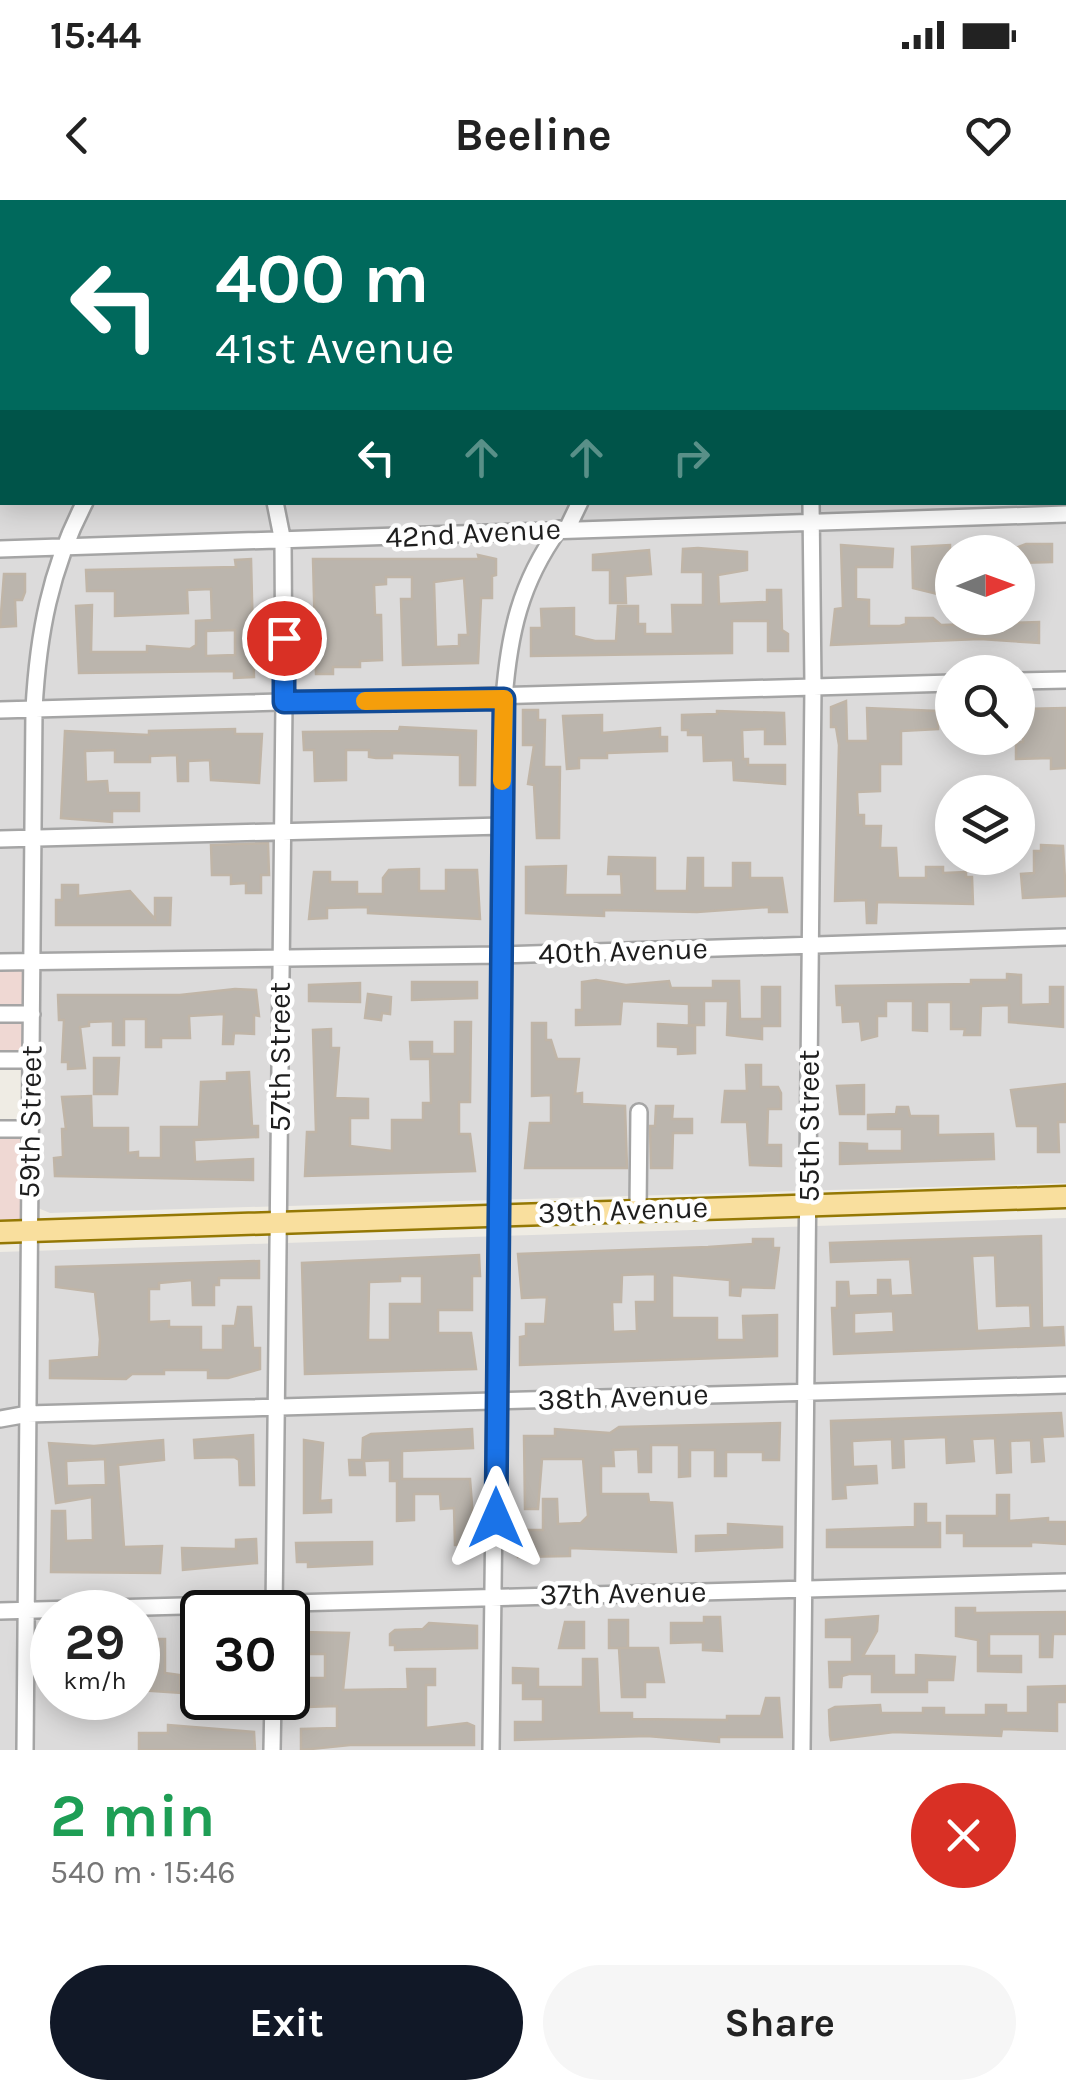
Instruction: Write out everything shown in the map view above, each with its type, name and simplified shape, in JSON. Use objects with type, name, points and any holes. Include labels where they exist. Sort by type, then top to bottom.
[{"type":"main road","name":"39th Avenue","points":[[0,1232],[1066,1197]]},
{"type":"street","name":"59th Street","points":[[24,1750],[34,709],[38,637],[61,548],[83,505]]},
{"type":"street","name":"57th Street","points":[[274,1590],[284,832],[283,542],[276,505]]},
{"type":"street","points":[[491,1750],[496,1596],[504,699],[514,616],[524,586],[578,505]]},
{"type":"street","name":"55th Street","points":[[802,1750],[813,686],[810,505]]},
{"type":"street","name":"42nd Avenue","points":[[0,550],[1066,514]]},
{"type":"street","points":[[1035,681],[1066,680]]},
{"type":"street","points":[[0,710],[504,699],[935,683]]},
{"type":"street","points":[[0,839],[502,826]]},
{"type":"street","name":"40th Avenue","points":[[0,962],[499,955],[1066,938]]},
{"type":"street","points":[[0,1014],[32,1014]]},
{"type":"street","points":[[0,1060],[31,1060]]},
{"type":"street","points":[[638,1210],[639,1112]]},
{"type":"street","points":[[0,1129],[30,1128]]},
{"type":"street","name":"38th Avenue","points":[[0,1419],[28,1414],[276,1406],[1066,1385]]},
{"type":"street","name":"37th Avenue","points":[[310,1605],[496,1596],[1066,1582]]},
{"type":"street","name":"37th Avenue","points":[[0,1611],[180,1608]]},
{"type":"street","points":[[272,1750],[273,1720]]},
{"type":"shaded area","points":[[0,505],[1066,505],[1066,1183],[50,1213],[38,1208],[39,955],[0,956]]},
{"type":"shaded area","points":[[33,961],[31,1056],[0,1057],[0,962]]},
{"type":"shaded area","points":[[30,1138],[29,1229],[0,1232],[0,1139]]},
{"type":"shaded area","points":[[1066,1218],[1066,1750],[0,1750],[0,1252]]},
{"type":"building","points":[[1035,544],[1052,544],[1052,562],[1035,562]]},
{"type":"building","points":[[841,545],[893,549],[892,567],[856,567],[856,599],[869,600],[869,626],[900,626],[906,624],[906,618],[933,618],[935,635],[1035,635],[1035,622],[1039,622],[1039,643],[980,639],[831,645],[835,609],[843,608]]},
{"type":"building","points":[[935,546],[935,594],[913,588],[912,547]]},
{"type":"building","points":[[683,549],[747,552],[747,570],[718,575],[719,604],[767,602],[767,590],[781,590],[782,630],[788,634],[788,651],[768,651],[768,621],[732,621],[732,653],[531,656],[531,628],[542,628],[541,609],[574,608],[574,636],[595,641],[616,641],[618,606],[638,606],[638,624],[645,624],[645,634],[673,634],[672,605],[703,605],[703,572],[682,572]]},
{"type":"building","points":[[649,550],[651,574],[625,576],[626,603],[610,603],[610,570],[593,570],[593,555]]},
{"type":"building","points":[[478,555],[496,559],[496,575],[492,576],[492,598],[481,598],[478,663],[403,665],[401,599],[412,599],[412,577],[386,577],[386,584],[374,585],[375,615],[381,615],[382,660],[360,661],[360,667],[333,667],[333,674],[316,674],[313,559],[479,559]],"holes":[[[464,578],[468,635],[459,635],[459,646],[436,647],[434,582]]]},
{"type":"building","points":[[251,559],[254,677],[234,678],[234,671],[79,673],[76,606],[92,605],[91,652],[147,652],[147,646],[190,649],[196,645],[196,621],[212,620],[211,589],[187,590],[188,613],[115,616],[115,591],[87,591],[86,570],[236,567],[235,560]],"holes":[[[235,630],[235,655],[206,656],[206,631]]]},
{"type":"building","points":[[4,574],[25,574],[22,600],[15,600],[16,626],[0,627]]},
{"type":"building","points":[[846,701],[847,741],[868,741],[867,708],[935,711],[935,729],[901,731],[901,764],[880,764],[880,791],[857,792],[858,815],[864,815],[864,826],[881,826],[880,848],[896,848],[898,878],[926,878],[926,867],[935,867],[935,875],[972,877],[973,904],[877,902],[876,923],[867,923],[866,900],[835,901],[839,745],[836,727],[831,727],[831,707]]},
{"type":"building","points":[[1066,708],[1066,768],[1051,769],[1051,758],[1016,759],[1016,755],[1035,755],[1035,709]]},
{"type":"building","points":[[523,710],[538,710],[538,720],[545,720],[544,767],[560,767],[559,838],[537,838],[534,785],[528,784],[534,745],[523,745]]},
{"type":"building","points":[[717,711],[784,713],[785,744],[765,744],[765,729],[742,730],[743,759],[748,759],[748,765],[785,765],[785,784],[734,780],[733,760],[704,761],[703,735],[688,735],[688,730],[682,730],[682,715]]},
{"type":"building","points":[[602,715],[602,733],[660,728],[660,737],[667,737],[667,751],[579,758],[579,768],[567,769],[563,716]]},
{"type":"building","points":[[400,727],[476,731],[475,785],[460,785],[460,755],[392,753],[392,758],[376,758],[369,757],[369,750],[346,750],[346,780],[315,781],[314,750],[304,750],[303,732],[399,731]]},
{"type":"building","points":[[235,729],[235,734],[262,734],[259,783],[211,780],[210,760],[188,761],[188,781],[178,781],[177,755],[150,756],[150,762],[115,762],[115,750],[85,751],[86,782],[107,781],[108,793],[139,793],[139,811],[112,811],[112,822],[61,818],[65,731],[149,735],[149,731]]},
{"type":"building","points":[[268,843],[269,875],[261,875],[261,893],[246,893],[246,883],[231,884],[231,875],[212,875],[211,845]]},
{"type":"building","points":[[1041,845],[1063,846],[1066,896],[1023,898],[1021,875],[1035,875],[1035,851],[1041,851]]},
{"type":"building","points":[[609,857],[655,858],[655,891],[687,891],[688,858],[703,858],[703,888],[733,888],[733,863],[750,863],[750,878],[782,878],[787,912],[769,912],[769,907],[697,912],[604,910],[604,916],[526,913],[526,867],[566,866],[565,895],[622,895],[621,874],[608,874]]},
{"type":"building","points":[[419,869],[419,891],[446,891],[446,870],[477,870],[480,919],[368,913],[368,907],[327,908],[327,918],[309,919],[314,872],[330,872],[330,882],[357,882],[357,894],[383,894],[383,878],[389,870]]},
{"type":"building","points":[[62,885],[78,885],[78,896],[130,891],[155,919],[155,898],[171,898],[170,925],[56,925],[56,900],[62,900]]},
{"type":"building","points":[[1007,974],[1021,975],[1021,1005],[1050,1004],[1050,987],[1063,987],[1063,1027],[1009,1022],[1009,1005],[981,1006],[980,1035],[964,1035],[965,1029],[951,1029],[951,1002],[927,1002],[927,1031],[913,1030],[913,1001],[886,1001],[886,1016],[877,1016],[877,1036],[862,1040],[860,1021],[843,1022],[842,1005],[837,1005],[836,986],[971,984],[971,980],[1007,980]]},
{"type":"building","points":[[669,981],[671,988],[713,988],[713,981],[739,981],[740,1019],[762,1019],[762,987],[780,987],[780,1026],[762,1026],[762,1039],[727,1035],[728,1001],[704,1001],[704,1025],[689,1025],[689,1004],[622,1001],[620,1024],[576,1025],[576,1010],[582,1010],[582,982],[626,985]]},
{"type":"building","points":[[412,982],[477,982],[477,998],[412,1000]]},
{"type":"building","points":[[360,983],[360,1002],[309,1001],[309,985]]},
{"type":"building","points":[[256,990],[259,1016],[254,1015],[254,1034],[234,1033],[233,1044],[223,1044],[224,1014],[189,1016],[190,1038],[161,1038],[161,1047],[146,1047],[146,1019],[124,1019],[124,1045],[113,1045],[113,1021],[89,1022],[89,1026],[80,1027],[85,1068],[68,1069],[68,1062],[62,1062],[64,1020],[59,1020],[58,995],[180,995]]},
{"type":"building","points":[[368,994],[391,997],[390,1014],[382,1013],[381,1020],[365,1018]]},
{"type":"building","points":[[455,1022],[471,1022],[470,1102],[459,1102],[459,1134],[470,1134],[475,1171],[305,1176],[307,1132],[316,1132],[313,1030],[331,1029],[331,1048],[339,1048],[335,1098],[368,1099],[368,1118],[350,1118],[350,1146],[392,1151],[392,1120],[423,1120],[423,1103],[431,1103],[430,1059],[411,1059],[410,1042],[432,1042],[432,1054],[455,1054]]},
{"type":"building","points":[[532,1023],[546,1023],[546,1040],[551,1040],[557,1059],[579,1059],[575,1094],[582,1093],[582,1104],[625,1106],[627,1168],[525,1168],[530,1123],[551,1123],[551,1095],[532,1096]]},
{"type":"building","points":[[658,1024],[695,1026],[695,1053],[678,1054],[678,1047],[658,1046]]},
{"type":"building","points":[[94,1058],[119,1058],[117,1094],[94,1094]]},
{"type":"building","points":[[746,1065],[761,1065],[761,1087],[778,1087],[781,1093],[781,1109],[768,1109],[767,1145],[781,1145],[781,1166],[750,1165],[747,1122],[722,1122],[725,1091],[747,1091]]},
{"type":"building","points":[[249,1072],[252,1126],[258,1126],[258,1137],[194,1140],[195,1162],[253,1159],[253,1180],[55,1176],[54,1158],[63,1157],[62,1129],[66,1129],[62,1097],[91,1096],[92,1128],[128,1128],[128,1153],[138,1152],[138,1158],[161,1158],[161,1127],[199,1127],[201,1082],[227,1081],[227,1073]]},
{"type":"building","points":[[1065,1084],[1066,1122],[1058,1122],[1059,1152],[1038,1152],[1038,1126],[1017,1126],[1011,1090]]},
{"type":"building","points":[[864,1085],[864,1114],[840,1114],[837,1086]]},
{"type":"building","points":[[656,1106],[673,1106],[672,1119],[692,1119],[692,1133],[673,1133],[672,1168],[651,1168],[650,1126],[655,1126]]},
{"type":"building","points":[[897,1107],[908,1107],[910,1116],[938,1116],[938,1135],[993,1134],[994,1159],[840,1164],[840,1143],[867,1144],[867,1151],[902,1151],[902,1129],[868,1129],[868,1115],[896,1114]]},
{"type":"building","points":[[1041,1236],[1042,1328],[1063,1327],[1064,1345],[834,1354],[832,1308],[837,1308],[837,1282],[848,1282],[849,1296],[878,1295],[878,1280],[890,1280],[891,1296],[913,1295],[910,1259],[831,1262],[830,1243]],"holes":[[[995,1255],[997,1306],[1030,1305],[1031,1328],[977,1331],[972,1256]],[[893,1311],[894,1332],[854,1334],[854,1313]]]},
{"type":"building","points":[[753,1239],[773,1239],[773,1248],[779,1248],[774,1288],[741,1287],[740,1296],[730,1295],[730,1280],[672,1275],[672,1318],[717,1318],[717,1340],[744,1340],[743,1316],[777,1315],[777,1356],[520,1365],[520,1337],[526,1336],[526,1324],[545,1324],[547,1297],[522,1298],[518,1254],[753,1244]],"holes":[[[655,1274],[655,1302],[636,1302],[637,1331],[613,1332],[612,1302],[621,1302],[622,1275]]]},
{"type":"building","points":[[479,1255],[480,1276],[472,1276],[472,1310],[438,1310],[438,1333],[471,1333],[476,1369],[305,1374],[302,1263]],"holes":[[[422,1276],[422,1304],[390,1304],[390,1340],[368,1340],[369,1282]]]},
{"type":"building","points":[[259,1261],[259,1278],[219,1278],[219,1285],[214,1285],[214,1305],[193,1305],[192,1280],[159,1283],[159,1289],[149,1289],[149,1322],[169,1321],[169,1327],[201,1327],[201,1350],[223,1350],[223,1326],[235,1326],[238,1307],[251,1307],[253,1348],[260,1348],[260,1369],[228,1378],[208,1378],[208,1370],[164,1370],[164,1374],[132,1374],[126,1379],[50,1378],[50,1361],[99,1357],[100,1339],[95,1292],[56,1287],[56,1267]]},
{"type":"building","points":[[1061,1413],[1063,1436],[1042,1437],[1044,1461],[1032,1462],[1031,1440],[1010,1441],[1011,1472],[997,1473],[995,1438],[972,1439],[974,1461],[947,1463],[946,1437],[903,1439],[904,1467],[893,1468],[892,1439],[852,1441],[853,1467],[876,1466],[877,1483],[845,1485],[846,1498],[833,1499],[831,1421]]},
{"type":"building","points":[[780,1423],[779,1460],[763,1460],[763,1452],[726,1452],[726,1476],[715,1476],[715,1450],[690,1450],[690,1476],[679,1477],[679,1445],[651,1445],[651,1472],[639,1472],[638,1449],[613,1450],[614,1466],[601,1466],[601,1494],[648,1494],[649,1502],[672,1503],[676,1552],[570,1548],[570,1556],[518,1557],[518,1536],[523,1536],[523,1530],[543,1530],[543,1499],[557,1499],[558,1524],[581,1523],[588,1516],[583,1459],[542,1459],[538,1509],[525,1509],[524,1436],[555,1436],[555,1429],[610,1433],[619,1427]]},
{"type":"building","points":[[472,1429],[473,1448],[402,1451],[402,1479],[470,1479],[475,1544],[455,1545],[454,1508],[441,1509],[440,1494],[414,1494],[414,1520],[397,1521],[397,1481],[390,1481],[390,1460],[364,1461],[365,1475],[350,1475],[349,1460],[362,1460],[363,1438],[371,1434]]},
{"type":"building","points":[[253,1435],[254,1485],[240,1485],[239,1460],[234,1457],[195,1458],[194,1440]]},
{"type":"building","points":[[163,1440],[164,1460],[118,1465],[124,1547],[162,1546],[160,1573],[51,1572],[52,1511],[65,1511],[66,1541],[93,1540],[92,1497],[56,1503],[49,1443],[94,1446]],"holes":[[[105,1459],[106,1485],[67,1486],[66,1461]]]},
{"type":"building","points":[[304,1440],[323,1443],[320,1501],[331,1500],[331,1512],[304,1513]]},
{"type":"building","points":[[997,1495],[1009,1495],[1009,1521],[1048,1518],[1048,1522],[1066,1522],[1066,1544],[964,1546],[964,1533],[947,1533],[947,1516],[997,1516]]},
{"type":"building","points":[[915,1504],[926,1504],[926,1523],[940,1523],[940,1547],[827,1547],[827,1530],[915,1527]]},
{"type":"building","points":[[728,1524],[782,1527],[782,1547],[696,1551],[696,1536],[728,1535]]},
{"type":"building","points":[[256,1539],[257,1563],[183,1570],[182,1548],[236,1549],[236,1540]]},
{"type":"building","points":[[372,1542],[372,1564],[308,1567],[308,1562],[297,1562],[296,1543]]},
{"type":"building","points":[[956,1608],[975,1608],[975,1613],[1066,1612],[1066,1634],[1053,1634],[1052,1657],[1040,1657],[1040,1634],[989,1634],[989,1656],[1021,1656],[1021,1672],[978,1671],[978,1640],[956,1636]]},
{"type":"building","points":[[878,1616],[877,1631],[863,1656],[894,1656],[894,1675],[916,1675],[916,1655],[955,1657],[953,1680],[927,1680],[927,1692],[872,1692],[872,1674],[849,1674],[842,1676],[841,1687],[830,1687],[829,1662],[852,1662],[852,1637],[826,1637],[826,1620]]},
{"type":"building","points":[[704,1617],[720,1617],[722,1651],[703,1650],[703,1642],[671,1643],[671,1623],[704,1623]]},
{"type":"building","points":[[609,1620],[628,1620],[628,1648],[609,1648]]},
{"type":"building","points":[[565,1622],[584,1622],[584,1648],[559,1648]]},
{"type":"building","points":[[429,1623],[477,1626],[477,1648],[395,1650],[395,1645],[390,1645],[390,1634],[395,1630],[423,1629]]},
{"type":"building","points":[[310,1632],[349,1633],[343,1690],[408,1689],[407,1669],[435,1669],[435,1685],[426,1685],[426,1728],[467,1723],[474,1726],[474,1745],[350,1745],[301,1750],[301,1729],[337,1728],[337,1706],[310,1707],[310,1678],[325,1678],[325,1654],[310,1654]]},
{"type":"building","points":[[160,1639],[165,1639],[165,1673],[180,1675],[180,1693],[160,1692]]},
{"type":"building","points":[[619,1648],[658,1648],[664,1682],[645,1682],[645,1697],[622,1697]]},
{"type":"building","points":[[583,1659],[597,1659],[599,1713],[632,1713],[632,1719],[727,1720],[727,1716],[761,1716],[766,1698],[779,1698],[782,1737],[719,1737],[719,1742],[647,1736],[515,1740],[515,1722],[543,1722],[543,1699],[523,1699],[523,1683],[513,1683],[513,1668],[538,1669],[538,1687],[583,1687]]},
{"type":"building","points":[[1066,1686],[1066,1702],[1057,1702],[1057,1731],[1002,1729],[1001,1736],[894,1732],[831,1740],[829,1710],[835,1707],[880,1705],[881,1713],[923,1713],[923,1708],[944,1708],[944,1715],[986,1715],[986,1705],[1006,1705],[1006,1713],[1028,1713],[1028,1687]]},
{"type":"building","points":[[168,1725],[254,1732],[255,1750],[139,1750],[139,1733],[168,1733]]},
{"type":"slow traffic","points":[[365,701],[504,699],[502,781]]},
{"type":"route","points":[[284,638],[284,702],[504,699],[496,1518]]}]
